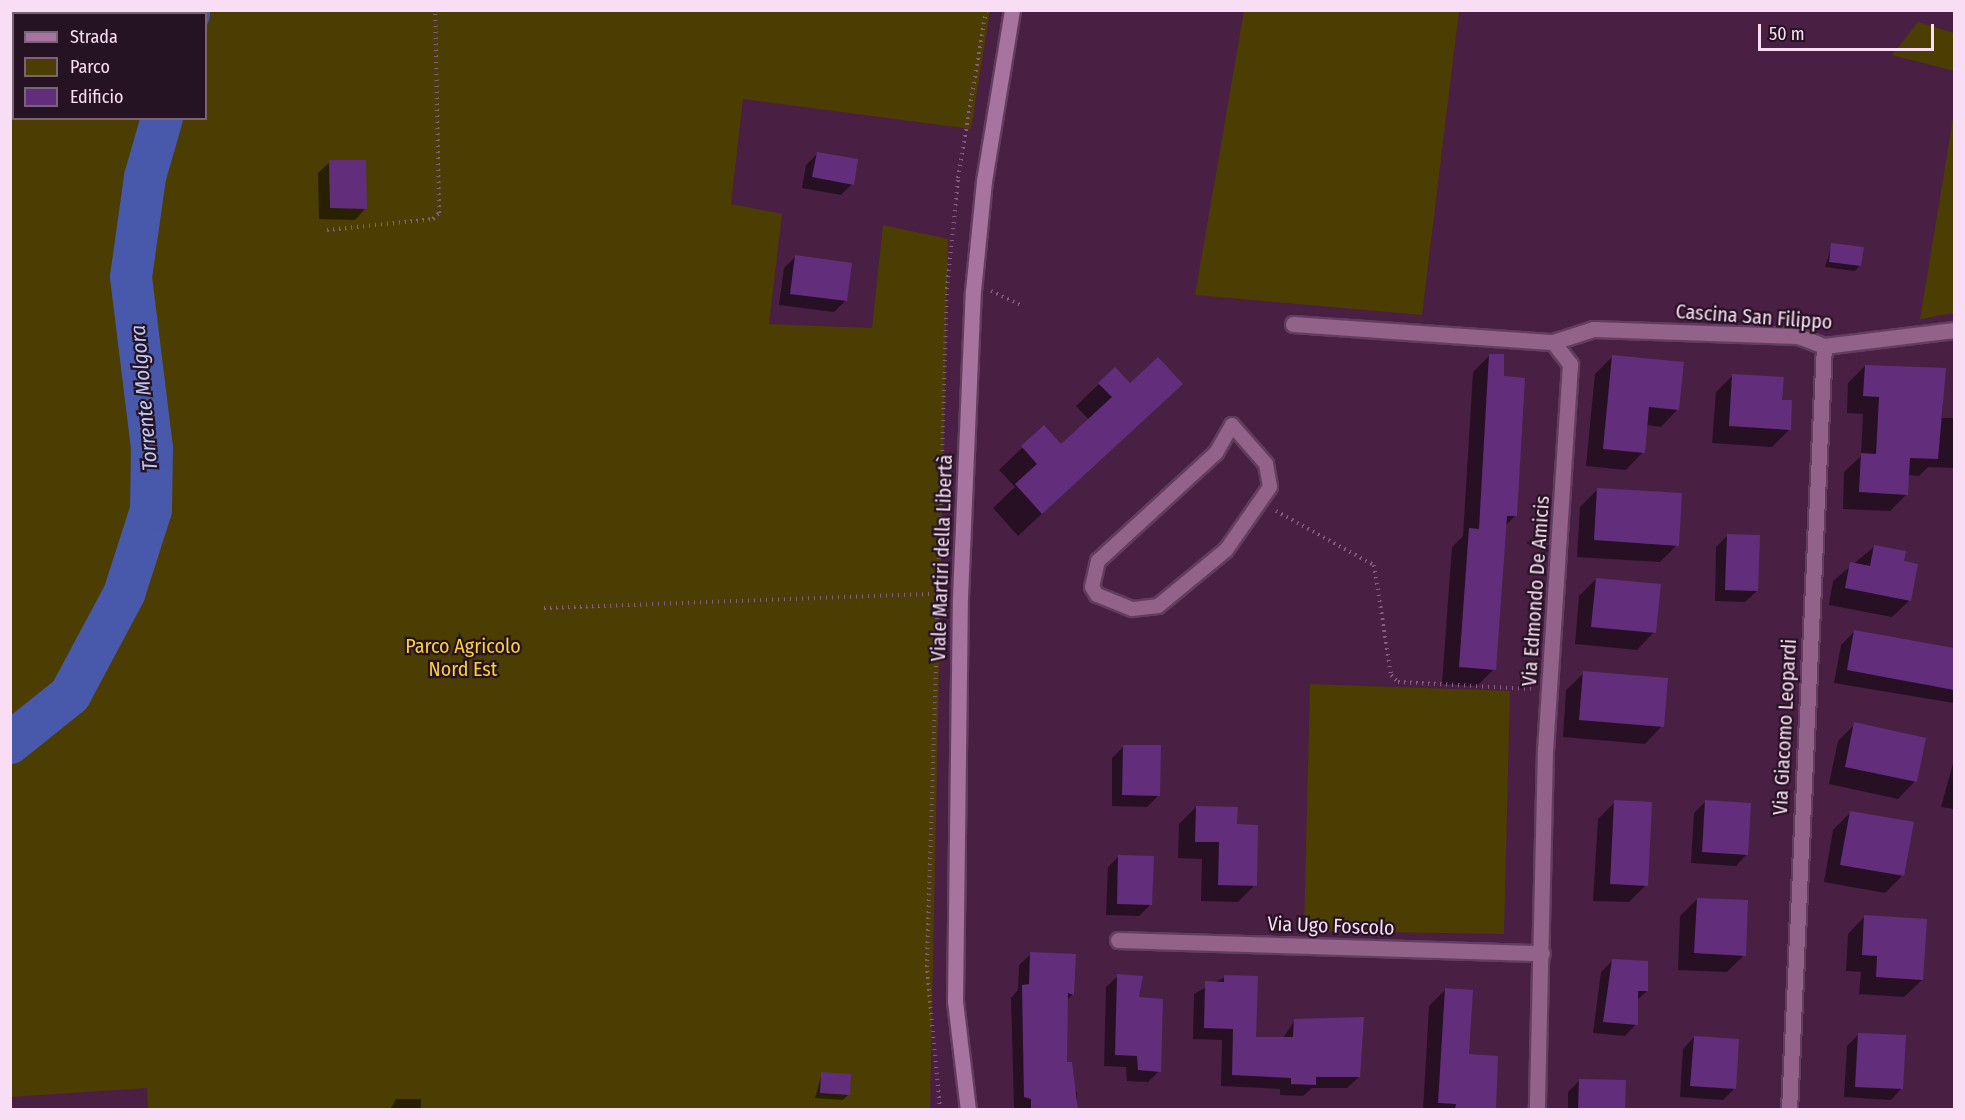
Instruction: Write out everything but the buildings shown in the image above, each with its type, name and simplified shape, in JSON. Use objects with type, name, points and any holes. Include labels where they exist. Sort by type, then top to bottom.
[{"type":"street","name":"Viale Martiri della Libertà","points":[[968,1110],[955,1001],[960,597],[974,283],[1012,10]]},
{"type":"street","points":[[1293,324],[1553,342]]},
{"type":"street","name":"Cascina San Filippo","points":[[1553,342],[1593,329],[1798,336],[1824,346],[1954,330]]},
{"type":"street","name":"Via Edmondo De Amicis","points":[[1537,1110],[1550,690],[1573,381],[1563,351],[1553,342]]},
{"type":"street","name":"Via Giacomo Leopardi","points":[[1789,1110],[1824,346]]},
{"type":"street","name":"Via Ugo Foscolo","points":[[1118,940],[1542,953]]},
{"type":"lane","points":[[1232,425],[1270,474],[1262,503],[1226,550],[1158,606],[1119,606],[1092,587],[1098,561],[1216,453],[1232,425]]},
{"type":"path","points":[[327,230],[432,219],[439,213],[435,10]]},
{"type":"path","points":[[974,283],[1023,306]]},
{"type":"path","points":[[1262,503],[1374,565],[1391,675],[1398,682],[1550,690]]},
{"type":"path","points":[[544,608],[913,593],[960,597]]},
{"type":"green space","name":"Parco Agricolo Nord Est","points":[[10,11],[990,11],[971,129],[743,99],[731,204],[782,214],[769,324],[872,328],[883,225],[948,239],[930,1109],[148,1110],[147,1088],[11,1097]]},
{"type":"green space","points":[[1244,11],[1459,11],[1422,315],[1195,295]]},
{"type":"green space","points":[[1918,22],[1954,33],[1954,71],[1892,55]]},
{"type":"green space","points":[[1954,112],[1954,313],[1920,319]]},
{"type":"green space","points":[[1310,684],[1510,691],[1504,934],[1304,931]]},
{"type":"waterway","name":"Torrente Molgora","points":[[10,743],[70,695],[124,594],[151,510],[152,448],[131,277],[145,177],[161,120]]}]
